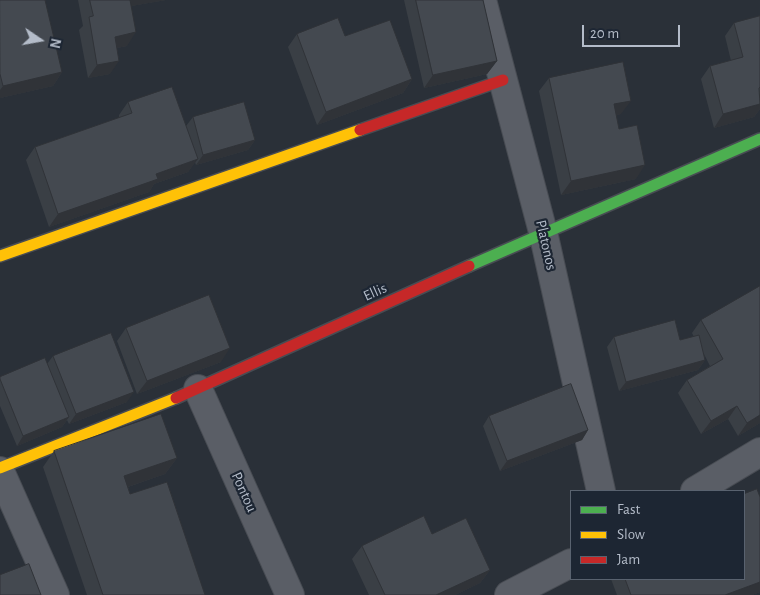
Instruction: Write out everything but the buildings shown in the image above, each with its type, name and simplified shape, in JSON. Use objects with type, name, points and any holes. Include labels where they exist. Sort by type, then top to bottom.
[{"type":"street","name":"Platonos","points":[[482,0],[543,232],[601,490]]},
{"type":"street","points":[[0,256],[503,80]]},
{"type":"street","name":"Ellis","points":[[0,470],[198,389],[543,232],[760,139]]},
{"type":"street","name":"Pontou","points":[[198,389],[290,595]]},
{"type":"street","points":[[697,490],[760,452]]},
{"type":"street","points":[[0,470],[55,595]]},
{"type":"street","points":[[508,595],[570,564]]},
{"type":"traffic: fast","points":[[469,266],[760,139]]},
{"type":"traffic: slow","points":[[0,256],[360,130]]},
{"type":"traffic: slow","points":[[0,468],[176,398]]},
{"type":"traffic: jam","points":[[360,130],[503,80]]},
{"type":"traffic: jam","points":[[176,398],[469,266]]}]
